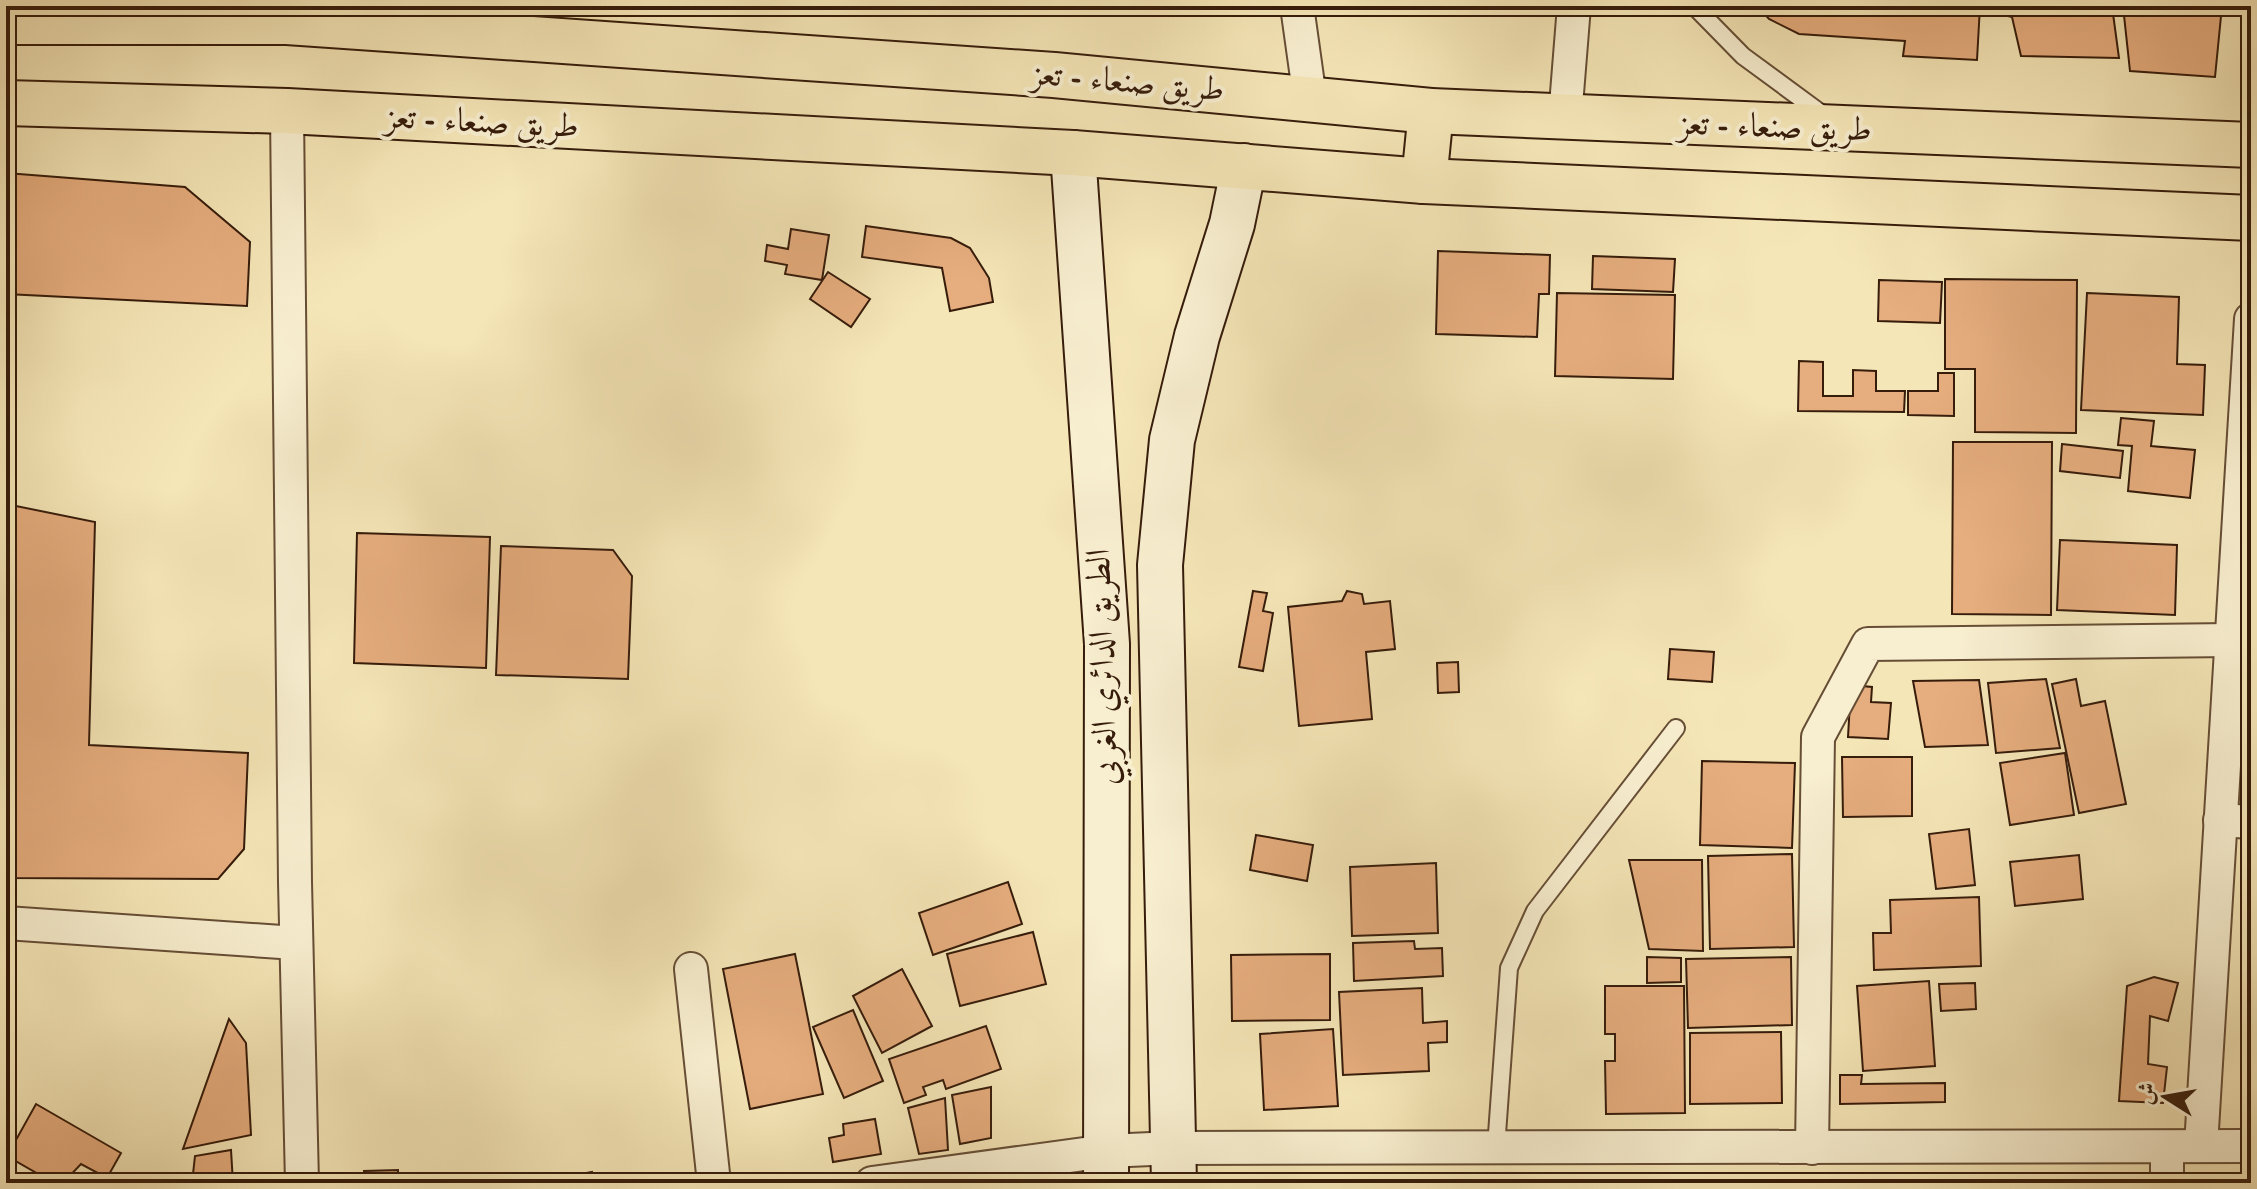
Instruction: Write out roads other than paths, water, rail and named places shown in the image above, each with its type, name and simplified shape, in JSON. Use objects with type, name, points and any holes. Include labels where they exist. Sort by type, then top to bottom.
[{"type":"highway","name":"طريق صنعاء - تعز","points":[[6,22],[287,22],[1054,75],[1431,111],[2251,145]]},
{"type":"highway","name":"طريق صنعاء - تعز","points":[[6,103],[287,111],[1073,153],[1424,181],[2251,218]]},
{"type":"highway","points":[[1424,181],[1431,111]]},
{"type":"main road","name":"الطريق الدائري الغربي","points":[[1073,153],[1107,644],[1106,1167]]},
{"type":"main road","name":"الطريق الدائري الغربي","points":[[1174,1166],[1160,565],[1172,440],[1197,336],[1232,224],[1244,166]]},
{"type":"street","points":[[1297,6],[1310,99]]},
{"type":"street","points":[[1565,118],[1574,6]]},
{"type":"street","points":[[287,111],[296,943],[302,1183]]},
{"type":"street","points":[[2201,1146],[2236,821],[2232,640],[2251,319]]},
{"type":"street","points":[[1812,1148],[1818,737],[1868,644],[2232,640]]},
{"type":"street","points":[[6,923],[296,943]]},
{"type":"street","points":[[691,969],[714,1183]]},
{"type":"street","points":[[872,1183],[1106,1167],[1496,1148],[2251,1146]]},
{"type":"street","points":[[2167,1147],[2167,1183]]},
{"type":"lane","points":[[1694,6],[1743,56],[1844,129]]},
{"type":"lane","points":[[1496,1148],[1509,968],[1535,911],[1676,728]]}]
